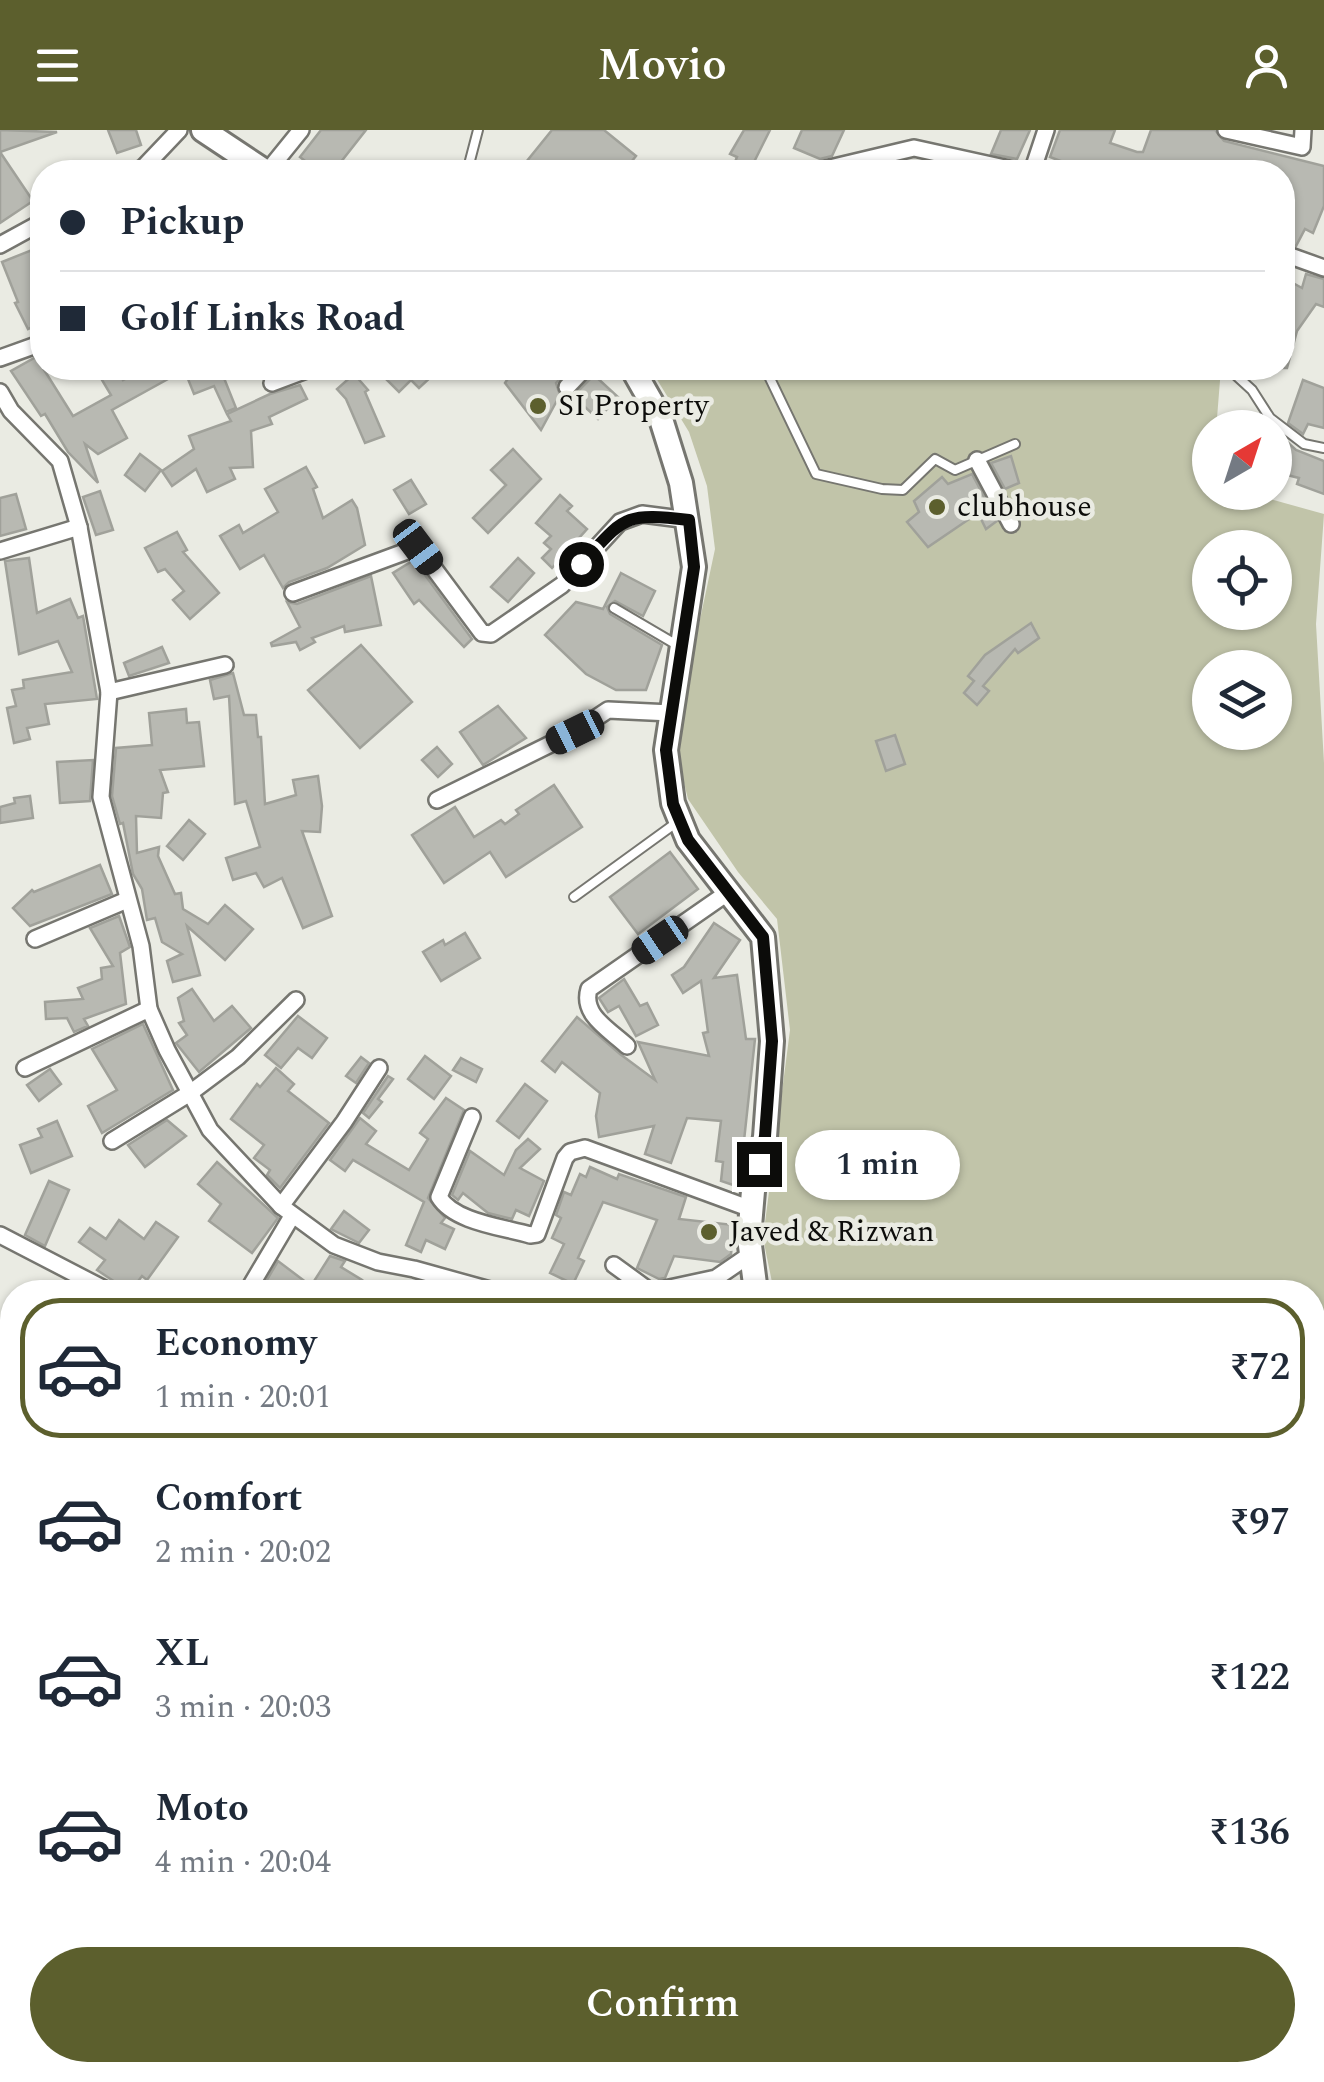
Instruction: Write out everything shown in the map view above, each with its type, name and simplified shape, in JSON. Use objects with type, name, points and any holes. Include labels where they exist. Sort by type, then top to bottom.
[{"type":"street","points":[[151,160],[179,130]]},
{"type":"street","points":[[203,130],[249,160]]},
{"type":"street","points":[[277,160],[301,130]]},
{"type":"street","points":[[910,130],[914,148]]},
{"type":"street","points":[[1036,160],[1046,130]]},
{"type":"street","points":[[1226,130],[1302,147],[1304,130]]},
{"type":"street","points":[[864,160],[914,148],[968,160]]},
{"type":"street","points":[[0,246],[30,229]]},
{"type":"street","points":[[1295,259],[1324,268]]},
{"type":"street","points":[[0,358],[30,347]]},
{"type":"street","points":[[272,383],[280,380]]},
{"type":"street","points":[[567,388],[575,380]]},
{"type":"street","points":[[639,380],[661,419],[682,483],[694,567],[666,750],[673,804],[688,840],[763,937],[772,1041],[765,1136],[751,1209],[754,1280]]},
{"type":"street","points":[[0,392],[6,415],[60,461],[79,527],[109,692],[102,797],[140,946],[149,1009],[190,1093],[210,1130],[286,1211],[334,1246],[378,1262],[453,1280]]},
{"type":"street","points":[[977,460],[1010,524]]},
{"type":"street","points":[[293,594],[418,547],[482,633],[492,634],[562,584],[620,522],[642,514],[689,520]]},
{"type":"street","points":[[0,551],[79,527]]},
{"type":"street","points":[[109,692],[225,665]]},
{"type":"street","points":[[437,800],[575,732],[608,710],[671,713]]},
{"type":"street","points":[[627,1046],[592,1014],[586,1000],[589,988],[730,891]]},
{"type":"street","points":[[35,939],[128,900]]},
{"type":"street","points":[[112,1141],[238,1058],[296,1000]]},
{"type":"street","points":[[25,1068],[149,1009]]},
{"type":"street","points":[[253,1280],[286,1211],[379,1068]]},
{"type":"street","points":[[472,1118],[438,1197],[459,1214],[530,1236],[537,1234],[565,1158],[570,1152],[585,1148],[751,1209]]},
{"type":"street","points":[[0,1235],[87,1280]]},
{"type":"street","points":[[707,1280],[751,1254]]},
{"type":"street","points":[[614,1265],[635,1280]]},
{"type":"lane","points":[[470,160],[478,130]]},
{"type":"lane","points":[[771,380],[816,474],[882,490],[902,490],[935,459],[955,470],[1015,444]]},
{"type":"lane","points":[[1241,380],[1270,418],[1304,444],[1324,448]]},
{"type":"lane","points":[[614,608],[681,648]]},
{"type":"lane","points":[[574,897],[680,820]]},
{"type":"green space","points":[[657,380],[1220,380],[1218,410],[1192,410],[1192,510],[1292,510],[1292,505],[1324,514],[1316,624],[1324,763],[1324,1280],[772,1280],[763,1238],[790,1030],[777,919],[738,872],[688,799],[674,742],[715,549],[707,486],[689,432]]},
{"type":"building","points":[[0,130],[57,132],[0,152]]},
{"type":"building","points":[[108,130],[136,130],[141,145],[117,153]]},
{"type":"building","points":[[321,130],[366,130],[342,160],[300,157]]},
{"type":"building","points":[[552,130],[604,130],[636,156],[633,160],[528,160]]},
{"type":"building","points":[[744,130],[770,130],[755,160],[736,160],[730,154]]},
{"type":"building","points":[[802,130],[844,130],[832,156],[820,159],[794,148]]},
{"type":"building","points":[[1001,130],[1030,130],[1017,159],[991,154]]},
{"type":"building","points":[[1060,130],[1115,130],[1110,143],[1143,152],[1151,130],[1215,130],[1224,141],[1324,166],[1324,206],[1313,233],[1305,229],[1296,246],[1295,160],[1050,157]]},
{"type":"building","points":[[0,152],[30,197],[30,203],[0,223]]},
{"type":"building","points":[[30,251],[28,329],[15,303],[18,302],[2,262]]},
{"type":"building","points":[[1306,274],[1324,279],[1324,307],[1316,304],[1295,338],[1295,284],[1302,288]]},
{"type":"building","points":[[30,360],[30,380],[50,380],[73,416],[111,395],[102,380],[166,380],[112,410],[127,438],[98,454],[85,444],[98,483],[68,452],[45,414],[41,416],[11,371]]},
{"type":"building","points":[[188,380],[225,380],[236,408],[226,412],[214,386],[194,394]]},
{"type":"building","points":[[347,380],[359,380],[368,390],[365,392],[384,436],[365,443],[346,399],[337,389]]},
{"type":"building","points":[[387,380],[411,380],[399,392]]},
{"type":"building","points":[[411,380],[428,380],[419,388]]},
{"type":"building","name":"SI Property","points":[[559,380],[556,383],[560,395],[541,430],[505,383]]},
{"type":"building","points":[[589,380],[599,380],[618,397],[598,419],[573,396]]},
{"type":"building","points":[[1303,380],[1324,388],[1324,428],[1308,424],[1303,434],[1292,426],[1292,412]]},
{"type":"building","points":[[300,385],[307,399],[269,417],[272,424],[251,431],[253,467],[230,468],[235,479],[207,492],[196,469],[172,486],[162,471],[194,449],[189,436],[231,421],[227,414],[270,394]]},
{"type":"building","points":[[1292,446],[1324,461],[1324,494],[1297,484],[1299,478],[1292,476]]},
{"type":"building","points":[[513,449],[541,479],[488,533],[473,518],[506,485],[491,470]]},
{"type":"building","points":[[140,454],[161,470],[145,491],[125,475]]},
{"type":"building","points":[[1011,456],[1019,483],[1005,489],[991,463]]},
{"type":"building","points":[[306,467],[317,487],[313,489],[323,518],[352,500],[365,545],[283,588],[264,555],[240,569],[220,536],[239,525],[243,533],[278,512],[265,489]]},
{"type":"building","name":"clubhouse","points":[[972,474],[997,521],[986,529],[978,513],[928,547],[907,522],[919,512],[914,501],[942,477],[948,484]]},
{"type":"building","points":[[411,480],[426,504],[409,514],[394,490]]},
{"type":"building","points":[[100,491],[113,530],[96,535],[83,497]]},
{"type":"building","points":[[16,494],[26,529],[0,536],[0,498]]},
{"type":"building","points":[[560,495],[572,506],[567,511],[587,529],[552,568],[542,558],[551,549],[544,543],[551,536],[536,523]]},
{"type":"building","points":[[177,532],[187,550],[183,552],[219,593],[190,619],[173,600],[184,591],[165,569],[158,572],[145,548]]},
{"type":"building","points":[[29,558],[37,613],[70,599],[78,618],[83,616],[97,699],[45,704],[49,724],[27,728],[30,739],[14,743],[7,708],[16,706],[12,690],[24,688],[23,680],[72,672],[58,641],[19,654],[5,561]]},
{"type":"building","points":[[518,558],[534,573],[508,602],[491,587]]},
{"type":"building","points":[[414,560],[472,639],[464,647],[419,600],[414,604],[393,573]]},
{"type":"building","points":[[621,573],[655,591],[643,616],[615,601],[607,607],[610,614],[662,645],[646,690],[616,690],[586,674],[545,635],[576,602],[603,609]]},
{"type":"building","points":[[371,576],[381,625],[345,632],[344,626],[312,638],[315,642],[300,650],[296,642],[272,646],[271,643],[300,627],[287,602],[297,604]]},
{"type":"building","points":[[1031,623],[1039,638],[1018,653],[1015,649],[983,686],[989,691],[977,705],[964,693],[974,681],[968,676],[985,655]]},
{"type":"building","points":[[361,645],[412,702],[360,748],[308,690]]},
{"type":"building","points":[[162,647],[169,663],[129,676],[124,663]]},
{"type":"building","points":[[233,673],[244,715],[256,715],[265,804],[296,795],[293,780],[318,776],[320,832],[302,831],[332,916],[303,928],[282,878],[264,887],[256,873],[233,880],[226,858],[260,847],[246,801],[235,804],[229,696],[214,699],[210,680]]},
{"type":"building","points":[[498,706],[526,738],[483,765],[460,732]]},
{"type":"building","points":[[186,709],[187,723],[199,722],[204,766],[160,770],[168,792],[163,793],[161,818],[136,816],[137,853],[159,847],[158,856],[175,894],[181,893],[183,909],[208,924],[225,905],[253,929],[225,960],[187,926],[200,975],[173,982],[167,961],[182,954],[162,942],[155,918],[147,920],[142,889],[133,874],[123,823],[120,824],[112,796],[116,748],[152,745],[149,713]]},
{"type":"building","points":[[895,735],[905,764],[886,771],[876,741]]},
{"type":"building","points":[[437,747],[452,764],[438,777],[422,760]]},
{"type":"building","points":[[93,760],[90,801],[60,803],[57,762]]},
{"type":"building","points":[[554,785],[582,827],[506,877],[490,852],[444,883],[412,835],[455,807],[474,837],[501,820],[505,824],[519,814],[516,810]]},
{"type":"building","points":[[30,796],[33,818],[0,823],[0,807],[15,803],[14,798]]},
{"type":"building","points":[[189,820],[205,834],[183,860],[167,846]]},
{"type":"building","points":[[670,852],[698,889],[638,934],[610,897]]},
{"type":"building","points":[[100,865],[112,894],[30,926],[13,908],[32,890]]},
{"type":"building","points":[[119,916],[130,947],[120,953],[126,1004],[84,1019],[88,1026],[74,1032],[67,1018],[46,1019],[45,1002],[83,999],[78,988],[102,979],[101,968],[113,966],[90,928]]},
{"type":"building","points":[[714,923],[740,940],[714,978],[737,975],[746,1039],[755,1039],[739,1187],[721,1181],[723,1162],[716,1161],[721,1121],[687,1118],[671,1163],[645,1154],[654,1126],[599,1137],[596,1116],[600,1093],[562,1062],[555,1072],[542,1061],[577,1017],[655,1080],[638,1042],[709,1056],[703,1033],[708,1032],[701,981],[683,993],[672,975],[684,967]]},
{"type":"building","points":[[465,933],[480,958],[441,981],[423,952]]},
{"type":"building","points":[[624,979],[640,1006],[647,1003],[658,1025],[636,1036],[619,1006],[608,1012],[599,998]]},
{"type":"building","points":[[192,989],[214,1021],[232,1006],[251,1028],[199,1072],[176,1043],[187,1035],[179,1023],[184,1021],[178,998]]},
{"type":"building","points":[[298,1016],[327,1038],[312,1058],[298,1048],[281,1068],[265,1055]]},
{"type":"building","points":[[143,1024],[173,1090],[102,1133],[88,1106],[117,1090],[92,1049]]},
{"type":"building","points":[[425,1056],[451,1076],[434,1099],[408,1079]]},
{"type":"building","points":[[361,1057],[369,1063],[356,1083],[346,1076]]},
{"type":"building","points":[[461,1058],[482,1069],[476,1082],[453,1070]]},
{"type":"building","points":[[276,1068],[294,1084],[288,1091],[329,1123],[280,1188],[267,1175],[270,1170],[254,1158],[264,1145],[231,1119],[257,1084],[260,1087]]},
{"type":"building","points":[[50,1069],[61,1084],[39,1101],[27,1085]]},
{"type":"building","points":[[388,1076],[393,1079],[369,1118],[363,1113]]},
{"type":"building","points":[[525,1084],[547,1101],[519,1138],[497,1121]]},
{"type":"building","points":[[446,1098],[464,1110],[428,1198],[445,1218],[441,1223],[454,1229],[445,1249],[426,1240],[421,1252],[406,1245],[424,1202],[353,1160],[345,1171],[330,1160],[360,1118],[376,1131],[366,1144],[409,1170],[428,1139],[420,1133]]},
{"type":"building","points":[[167,1120],[186,1136],[145,1167],[128,1145]]},
{"type":"building","points":[[57,1121],[72,1156],[31,1173],[20,1145],[42,1137],[38,1129]]},
{"type":"building","points":[[528,1139],[540,1149],[520,1168],[544,1181],[529,1216],[516,1210],[512,1219],[488,1213],[463,1193],[458,1200],[452,1195],[470,1151],[504,1175],[516,1150]]},
{"type":"building","points":[[217,1162],[278,1218],[252,1253],[209,1221],[221,1204],[198,1184]]},
{"type":"building","points":[[590,1167],[617,1179],[619,1174],[686,1197],[679,1219],[734,1225],[731,1254],[720,1262],[674,1256],[665,1278],[659,1279],[637,1268],[657,1220],[603,1202],[578,1258],[584,1261],[575,1280],[550,1273],[564,1244],[552,1238],[561,1218],[556,1215],[564,1192],[571,1195],[580,1174],[586,1177]]},
{"type":"building","points":[[49,1181],[69,1190],[45,1246],[25,1235]]},
{"type":"building","points":[[344,1211],[369,1230],[359,1243],[331,1229]]},
{"type":"building","points":[[119,1220],[144,1239],[156,1222],[178,1237],[147,1280],[142,1276],[139,1280],[112,1280],[97,1270],[105,1260],[79,1242],[90,1228],[106,1239]]},
{"type":"building","points":[[330,1256],[345,1261],[341,1267],[362,1280],[315,1280]]},
{"type":"building","points":[[278,1261],[303,1280],[267,1280]]},
{"type":"place","name":"SI Property","points":[[538,406]]},
{"type":"place","name":"clubhouse","points":[[937,507]]},
{"type":"place","name":"Javed & Rizwan","points":[[709,1232]]},
{"type":"route","points":[[581,564],[620,522],[642,514],[689,520],[694,567],[666,750],[673,804],[688,840],[763,937],[772,1041],[765,1136],[759,1164]]}]
